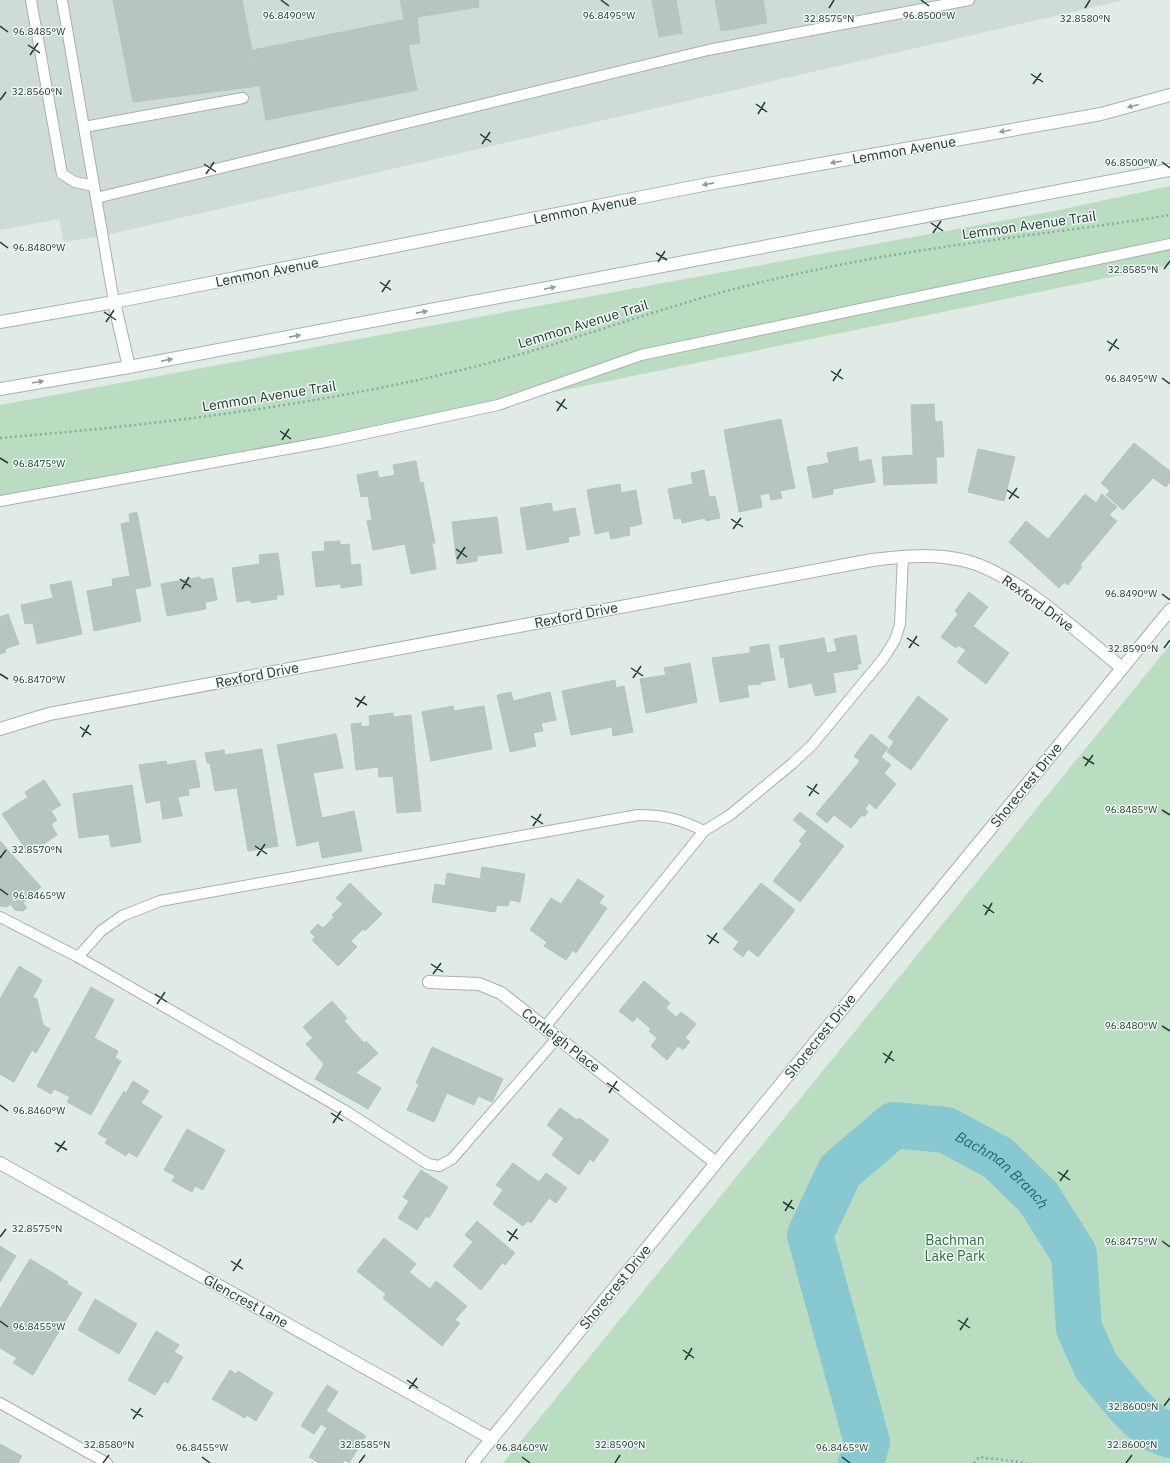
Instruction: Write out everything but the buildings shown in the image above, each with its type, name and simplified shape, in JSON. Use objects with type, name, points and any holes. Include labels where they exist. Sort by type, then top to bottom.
[{"type":"street","name":"Lemmon Avenue","points":[[0,322],[114,302],[708,184],[1101,114],[1170,95]]},
{"type":"street","points":[[0,389],[129,367],[1170,170]]},
{"type":"street","points":[[114,302],[129,367]]},
{"type":"street","name":"Rexford Drive","points":[[0,729],[57,713],[856,563],[903,556],[939,557],[970,562],[1001,576],[1035,598],[1122,668]]},
{"type":"street","name":"Shorecrest Drive","points":[[472,1463],[1170,610]]},
{"type":"street","name":"Cortleigh Place","points":[[429,982],[479,984],[501,993],[716,1163]]},
{"type":"street","name":"Glencrest Lane","points":[[0,1163],[492,1439]]},
{"type":"lane","points":[[31,0],[62,174],[75,182],[94,186]]},
{"type":"lane","points":[[62,0],[114,302]]},
{"type":"lane","points":[[96,198],[708,50],[968,0]]},
{"type":"lane","points":[[84,127],[243,98]]},
{"type":"lane","points":[[0,502],[331,441],[498,405],[641,355],[1170,244]]},
{"type":"lane","points":[[545,1027],[704,832],[730,815],[793,763],[812,745],[883,659],[895,640],[900,624],[903,556]]},
{"type":"lane","points":[[78,957],[101,932],[122,916],[160,901],[638,815],[660,815],[683,821],[704,832]]},
{"type":"lane","points":[[0,917],[78,957],[344,1110],[428,1164],[440,1166],[452,1159],[558,1037]]},
{"type":"lane","points":[[0,1403],[108,1463]]},
{"type":"path","name":"Lemmon Avenue Trail","points":[[0,438],[105,429],[233,413],[376,389],[459,370],[539,348],[680,304],[820,269],[934,248],[1170,215]]},
{"type":"path","points":[[974,1463],[979,1457],[1027,1463]]},
{"type":"shaded area","points":[[0,0],[1124,0],[102,236],[64,242],[59,219],[0,230]]},
{"type":"green space","points":[[1170,186],[1170,265],[164,473],[0,504],[0,405],[1054,211]]},
{"type":"green space","name":"Bachman Lake Park","points":[[1170,645],[1170,1463],[503,1463]]},
{"type":"waterway","name":"Bachman Branch","points":[[861,1463],[867,1442],[810,1235],[840,1171],[894,1125],[946,1130],[998,1158],[1038,1197],[1074,1254],[1079,1328],[1096,1366],[1130,1407],[1152,1428],[1170,1435]]}]
